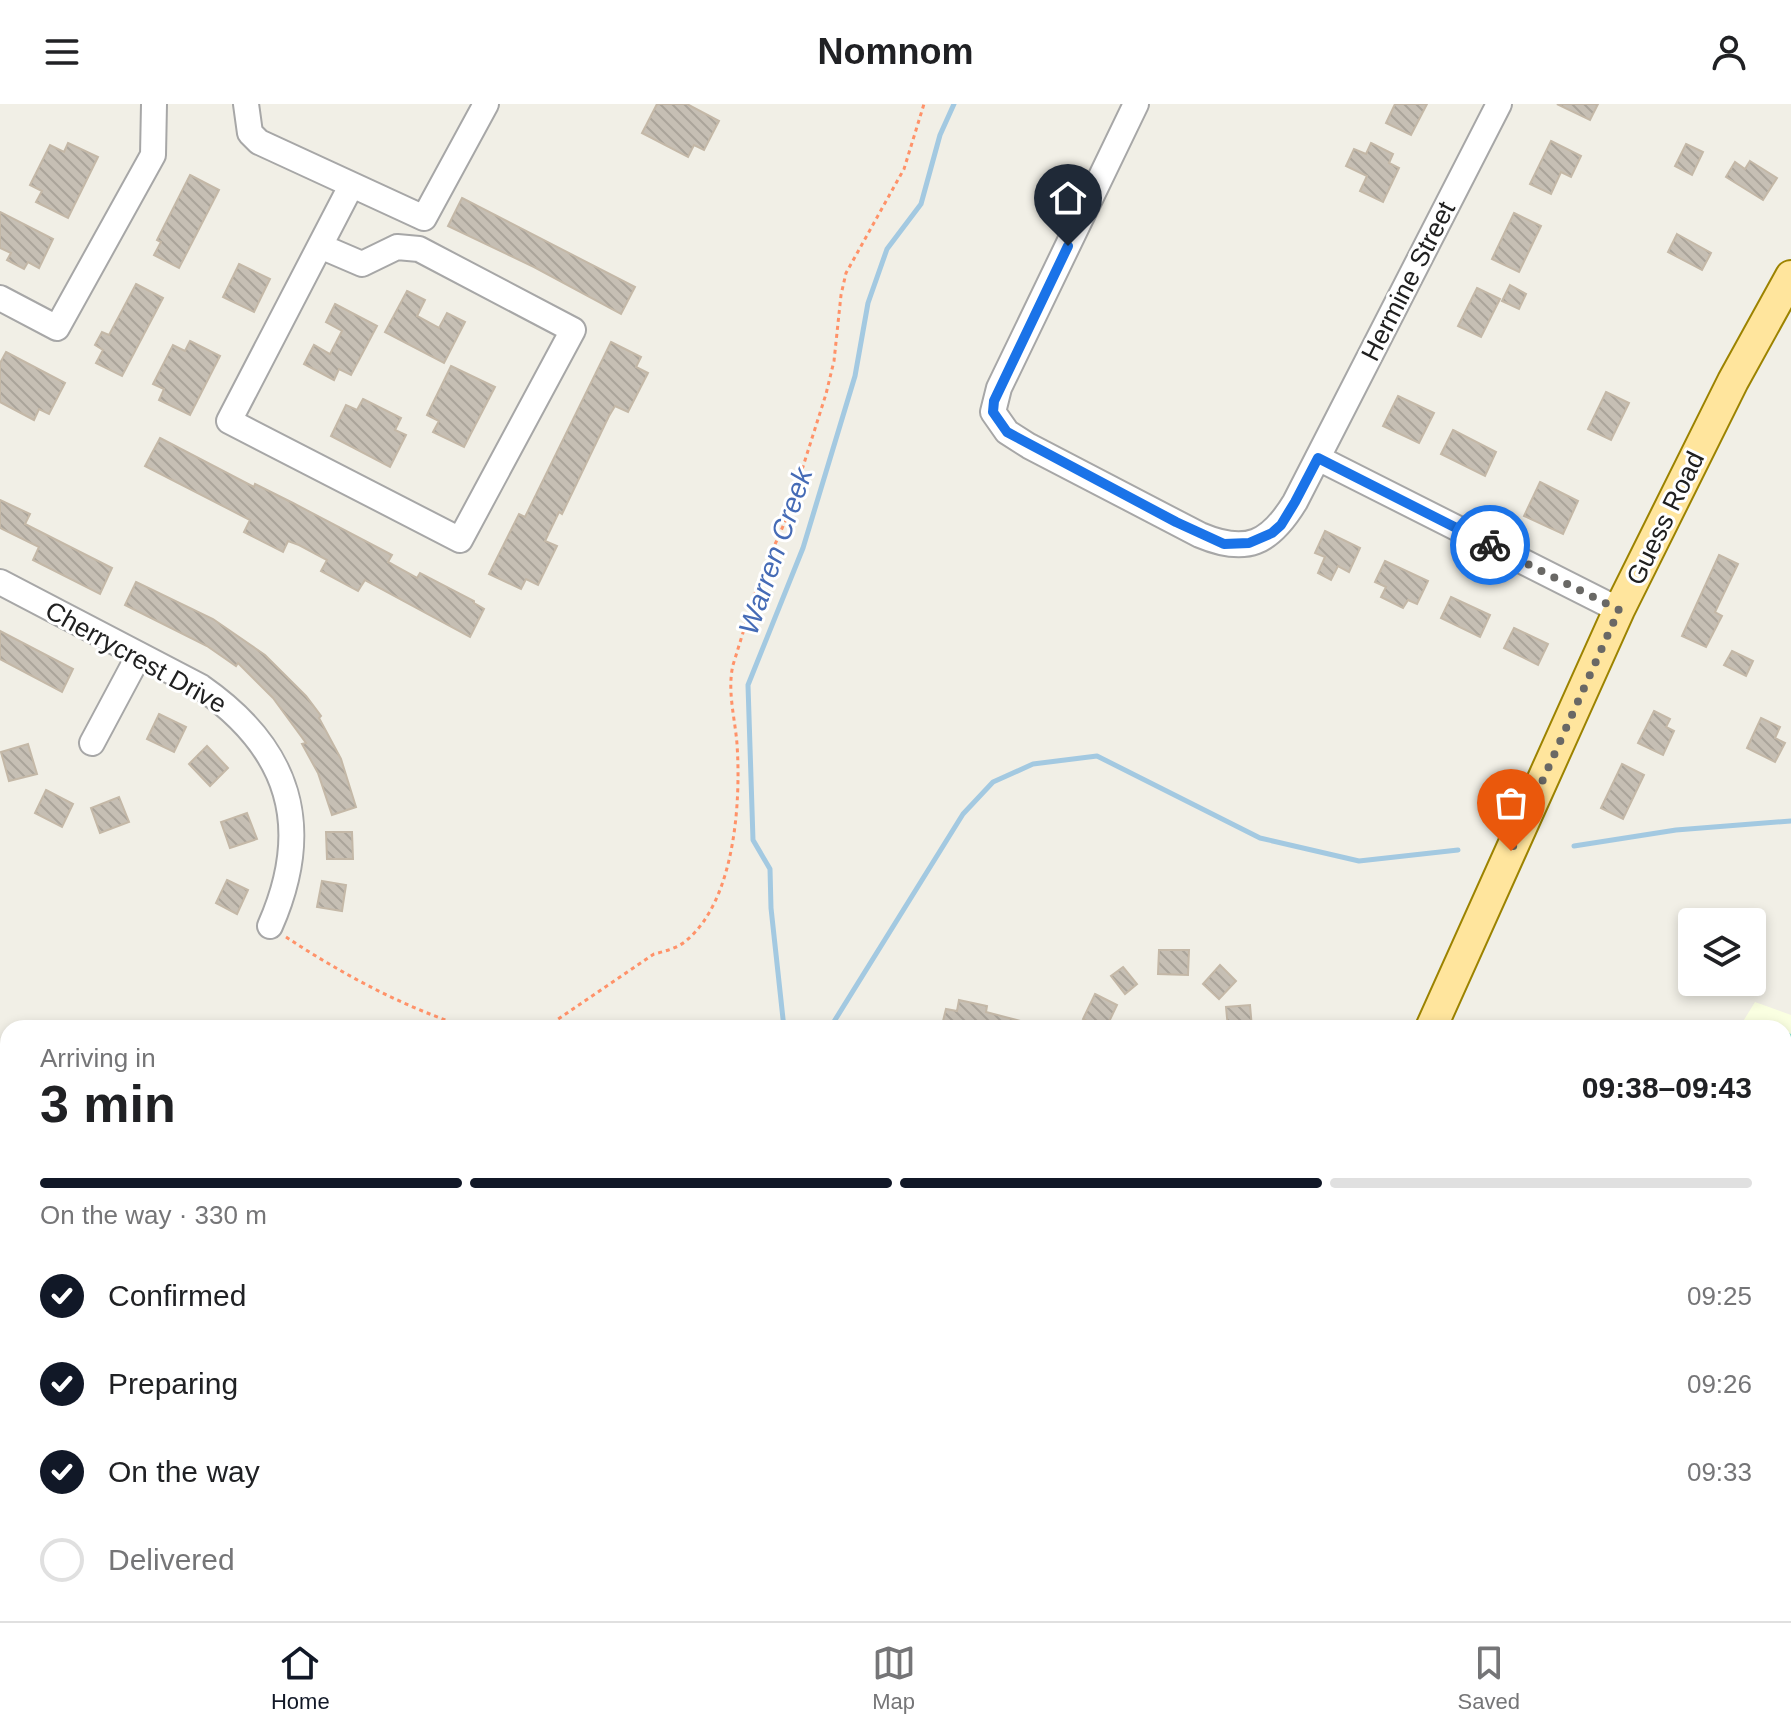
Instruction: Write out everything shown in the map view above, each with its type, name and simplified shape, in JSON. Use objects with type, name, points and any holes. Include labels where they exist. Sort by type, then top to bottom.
[{"type":"main road","name":"Guess Road","points":[[1435,1020],[1619,610],[1727,394],[1791,276]]},
{"type":"street","points":[[0,298],[57,328],[153,155],[154,104]]},
{"type":"street","points":[[246,104],[250,133],[259,142],[424,218]]},
{"type":"street","points":[[419,249],[424,218],[486,104]]},
{"type":"street","name":"Hermine Street","points":[[1136,104],[999,388],[993,412],[997,422],[1007,432],[1029,446],[1200,535],[1224,544],[1249,543],[1272,533],[1288,514],[1499,104]]},
{"type":"street","points":[[320,246],[362,264],[397,247],[419,249],[573,330],[460,540],[229,421],[351,186]]},
{"type":"street","points":[[1318,458],[1619,610]]},
{"type":"street","name":"Cherrycrest Drive","points":[[0,582],[201,687],[229,707],[260,741],[280,777],[291,816],[291,845],[281,899],[270,926]]},
{"type":"street","points":[[92,743],[139,655]]},
{"type":"path","points":[[557,1020],[654,954],[673,949],[687,940],[708,916],[734,840],[737,747],[730,677],[759,581],[787,517],[826,394],[834,361],[846,273],[904,169],[924,104]]},
{"type":"path","points":[[270,926],[320,960],[443,1020]]},
{"type":"shaded area","points":[[1755,1002],[1791,1015],[1791,1020],[1744,1020]]},
{"type":"building","points":[[657,104],[687,104],[719,121],[704,150],[694,145],[688,157],[642,133]]},
{"type":"building","points":[[1395,104],[1427,104],[1411,135],[1386,123]]},
{"type":"building","points":[[1557,104],[1598,104],[1590,120]]},
{"type":"building","points":[[1551,141],[1581,156],[1571,177],[1561,172],[1551,194],[1530,184]]},
{"type":"building","points":[[68,143],[98,157],[68,218],[36,202],[42,191],[30,185],[50,145],[64,152]]},
{"type":"building","points":[[1371,143],[1393,154],[1389,163],[1399,168],[1383,202],[1360,191],[1367,176],[1346,166],[1354,149],[1366,154]]},
{"type":"building","points":[[1686,144],[1703,152],[1692,175],[1675,166]]},
{"type":"building","points":[[1750,161],[1777,178],[1763,200],[1726,177],[1735,162],[1745,169]]},
{"type":"building","points":[[190,175],[219,190],[179,268],[154,255],[161,242],[157,240]]},
{"type":"building","points":[[462,198],[635,287],[621,314],[534,267],[448,226]]},
{"type":"building","points":[[0,212],[53,239],[39,268],[28,262],[24,269],[7,260],[11,253],[0,248]]},
{"type":"building","points":[[1514,213],[1541,226],[1519,272],[1492,259]]},
{"type":"building","points":[[1677,234],[1711,253],[1702,270],[1668,252]]},
{"type":"building","points":[[239,264],[270,279],[254,312],[223,297]]},
{"type":"building","points":[[136,284],[163,298],[122,376],[96,363],[103,350],[95,345],[102,332],[109,335]]},
{"type":"building","points":[[1510,285],[1526,294],[1519,309],[1502,301]]},
{"type":"building","points":[[1477,288],[1500,299],[1481,337],[1458,326]]},
{"type":"building","points":[[407,291],[425,300],[417,316],[439,328],[447,313],[465,322],[444,363],[385,332]]},
{"type":"building","points":[[335,304],[377,326],[351,375],[339,369],[334,380],[304,364],[314,345],[330,354],[342,331],[326,322]]},
{"type":"building","points":[[190,341],[220,356],[190,415],[159,400],[164,389],[153,384],[173,345],[185,351]]},
{"type":"building","points":[[611,342],[641,357],[636,367],[648,373],[628,412],[615,406],[562,514],[559,512],[545,541],[557,546],[538,585],[526,579],[521,589],[489,574],[519,514],[525,517]]},
{"type":"building","points":[[6,352],[65,383],[49,414],[39,409],[34,420],[0,402],[0,363]]},
{"type":"building","points":[[451,366],[495,387],[464,447],[433,432],[439,421],[427,415]]},
{"type":"building","points":[[1606,392],[1629,403],[1611,440],[1588,429]]},
{"type":"building","points":[[1398,396],[1434,413],[1419,443],[1383,426]]},
{"type":"building","points":[[363,399],[401,418],[395,430],[406,435],[390,467],[331,436],[346,405],[357,410]]},
{"type":"building","points":[[1453,430],[1496,452],[1485,476],[1441,454]]},
{"type":"building","points":[[160,438],[392,555],[388,562],[417,578],[420,573],[474,601],[484,609],[470,637],[365,580],[358,591],[321,571],[327,560],[299,545],[288,541],[283,552],[244,532],[250,520],[145,466]]},
{"type":"building","points":[[1540,482],[1578,501],[1563,534],[1524,516]]},
{"type":"building","points":[[0,500],[30,514],[25,524],[112,568],[100,594],[33,560],[39,547],[0,528]]},
{"type":"building","points":[[1325,531],[1360,548],[1349,572],[1338,566],[1331,580],[1318,573],[1325,557],[1315,553]]},
{"type":"building","points":[[1719,555],[1738,564],[1715,612],[1722,616],[1706,647],[1682,636]]},
{"type":"building","points":[[1385,561],[1428,581],[1417,604],[1408,600],[1403,608],[1381,597],[1386,587],[1375,582]]},
{"type":"building","points":[[136,582],[213,619],[265,655],[306,696],[321,716],[319,718],[341,759],[356,807],[332,815],[318,773],[302,744],[306,743],[273,698],[238,663],[236,666],[207,646],[125,605]]},
{"type":"building","points":[[1451,597],[1490,615],[1480,637],[1441,618]]},
{"type":"building","points":[[1514,628],[1548,644],[1538,665],[1504,648]]},
{"type":"building","points":[[0,631],[73,669],[62,692],[0,659]]},
{"type":"building","points":[[1732,651],[1753,661],[1746,676],[1724,665]]},
{"type":"building","points":[[1654,711],[1670,719],[1666,727],[1674,731],[1663,755],[1638,743]]},
{"type":"building","points":[[159,714],[186,727],[174,752],[147,739]]},
{"type":"building","points":[[1761,718],[1780,727],[1775,738],[1785,743],[1775,762],[1747,748]]},
{"type":"building","points":[[28,744],[37,774],[9,781],[1,752]]},
{"type":"building","points":[[207,746],[228,768],[210,786],[189,764]]},
{"type":"building","points":[[1622,764],[1644,775],[1623,819],[1601,808]]},
{"type":"building","points":[[46,790],[73,804],[62,827],[35,813]]},
{"type":"building","points":[[119,797],[129,822],[100,833],[91,808]]},
{"type":"building","points":[[247,813],[257,839],[230,848],[221,822]]},
{"type":"building","points":[[326,832],[352,832],[353,859],[327,859]]},
{"type":"building","points":[[227,880],[248,890],[237,914],[216,903]]},
{"type":"building","points":[[322,881],[346,885],[342,911],[317,907]]},
{"type":"building","points":[[1159,950],[1189,950],[1188,975],[1158,974]]},
{"type":"building","points":[[1220,965],[1236,981],[1219,999],[1203,984]]},
{"type":"building","points":[[1123,967],[1137,984],[1125,994],[1111,976]]},
{"type":"building","points":[[1095,994],[1117,1005],[1110,1020],[1083,1019]]},
{"type":"building","points":[[959,1000],[987,1006],[986,1012],[1017,1020],[943,1020],[946,1009],[957,1011]]},
{"type":"building","points":[[1250,1005],[1251,1020],[1227,1020],[1226,1007]]},
{"type":"waterway","name":"Warren Creek","points":[[783,1020],[770,869],[753,840],[748,685],[803,548],[855,376],[868,303],[887,249],[921,204],[940,135],[954,104]]},
{"type":"waterway","points":[[835,1020],[963,814],[993,782],[1033,764],[1097,756],[1260,838],[1359,861],[1458,850]]},
{"type":"waterway","points":[[1574,846],[1676,830],[1791,821]]},
{"type":"way so far","points":[[1490,545],[1619,610],[1511,851]]},
{"type":"route","points":[[1068,246],[994,401],[993,412],[997,422],[1007,432],[1200,535],[1224,544],[1263,539],[1281,525],[1318,458],[1490,545]]}]
